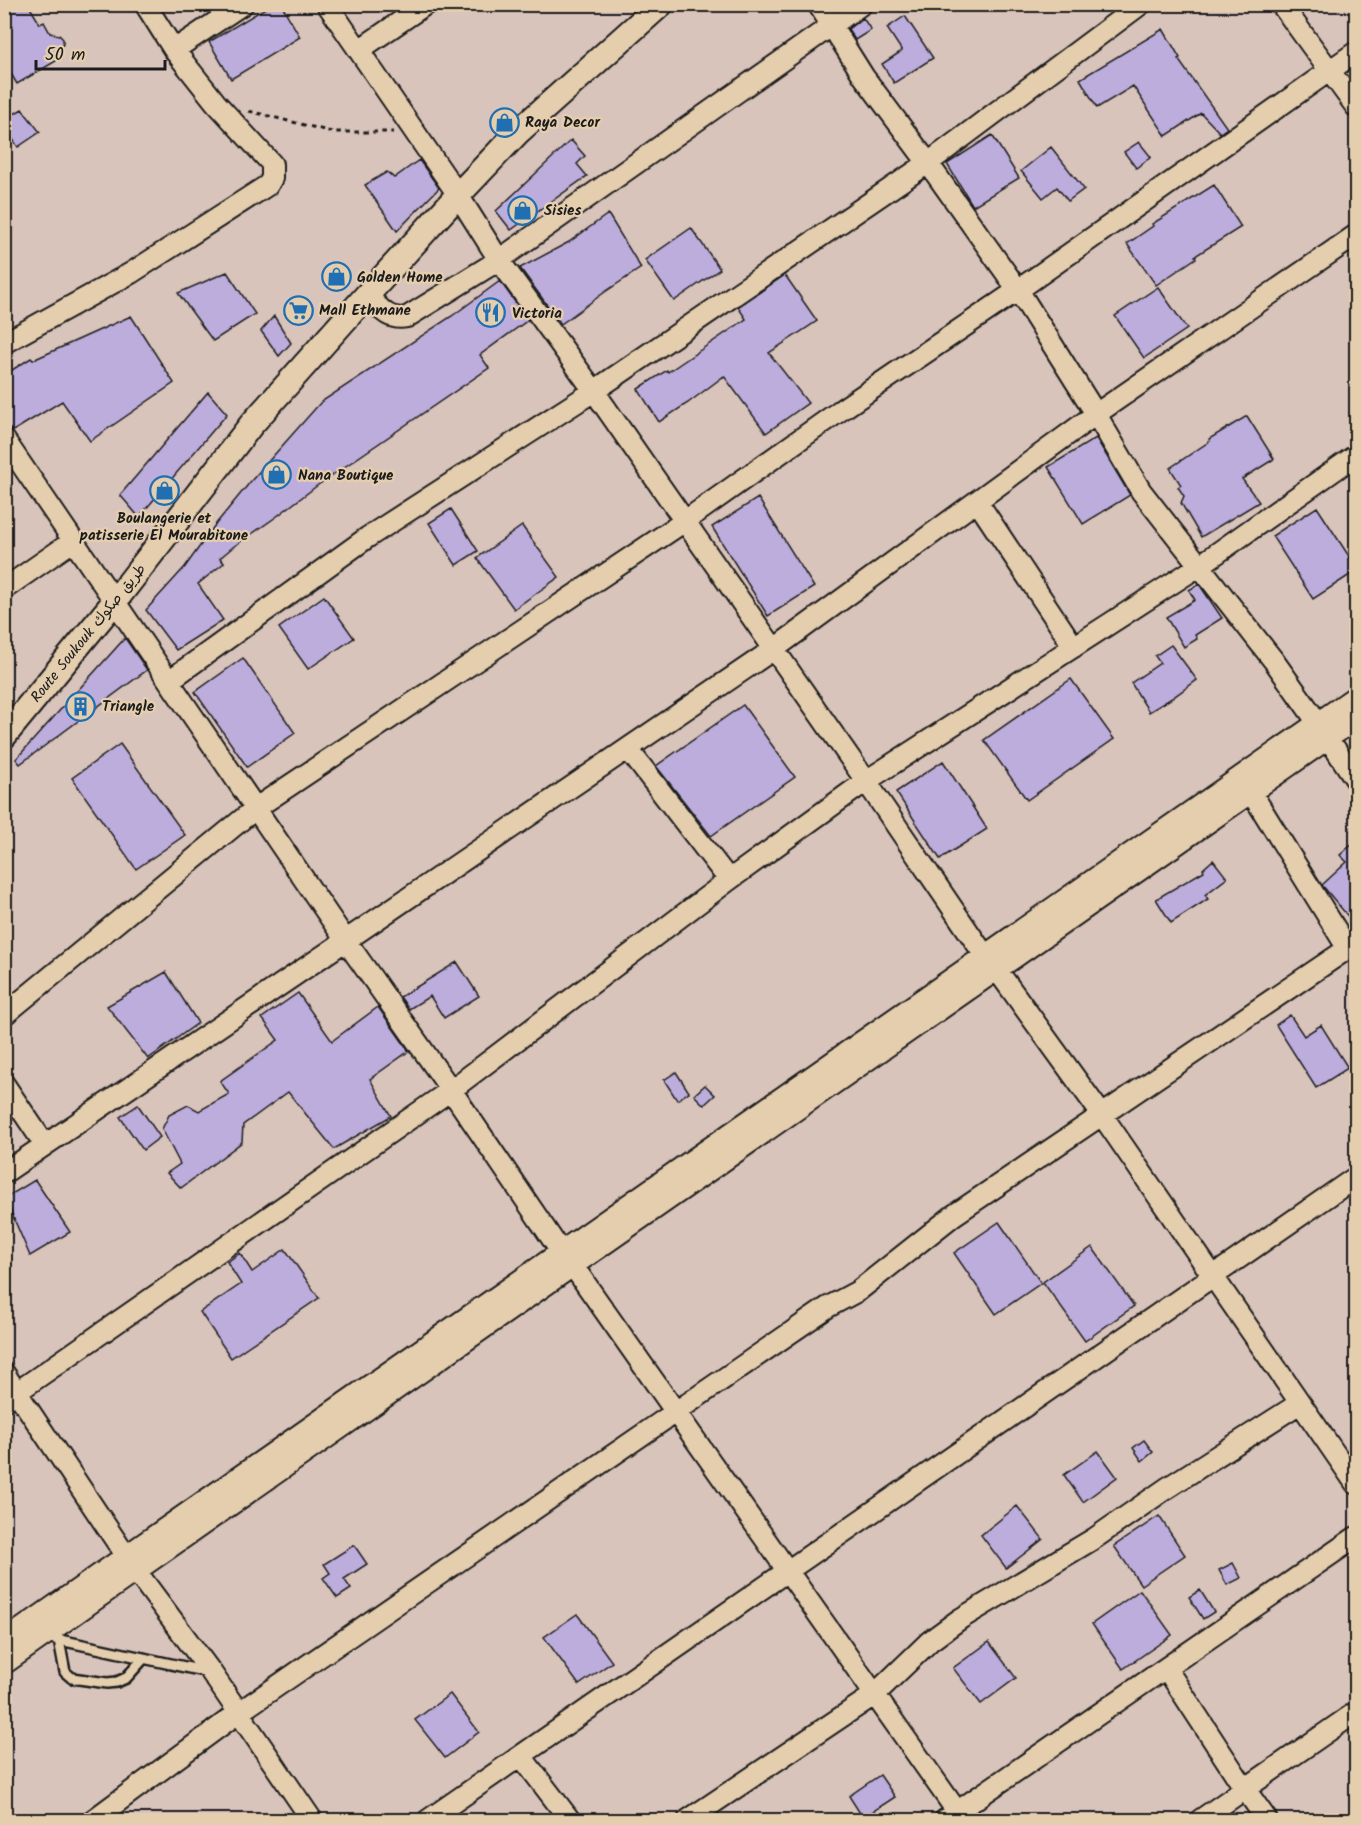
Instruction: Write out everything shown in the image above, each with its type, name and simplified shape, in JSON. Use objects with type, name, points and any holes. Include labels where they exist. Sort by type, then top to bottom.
[{"type":"street","points":[[4,343],[131,273],[268,185],[272,178],[272,164],[216,103],[174,50],[145,4]]},
{"type":"street","points":[[174,50],[243,4]]},
{"type":"street","points":[[327,4],[458,195],[499,260],[685,521],[991,963],[1102,1115],[1356,1484]]},
{"type":"street","points":[[359,50],[426,4]]},
{"type":"street","name":"Route Soukouk طريق صكوك","points":[[4,736],[115,602],[251,425],[367,295],[518,132],[661,4]]},
{"type":"street","points":[[818,4],[864,77],[1018,290],[1096,414],[1141,491],[1274,661],[1356,780]]},
{"type":"street","points":[[367,295],[387,315],[398,319],[407,317],[499,260],[862,4]]},
{"type":"street","points":[[170,680],[368,537],[594,391],[928,163],[1141,4]]},
{"type":"street","points":[[1281,4],[1356,107]]},
{"type":"street","points":[[4,1015],[256,808],[685,521],[1356,52]]},
{"type":"street","points":[[4,1173],[774,649],[1096,414],[1356,235]]},
{"type":"street","points":[[4,439],[346,941],[788,1571],[955,1818],[1356,1537]]},
{"type":"street","points":[[11,1396],[452,1090],[729,880],[866,781],[1199,566],[1356,455]]},
{"type":"street","points":[[977,501],[1074,647]]},
{"type":"street","points":[[4,589],[73,540]]},
{"type":"street","points":[[991,963],[1251,792],[1323,731],[1356,696]]},
{"type":"street","points":[[4,1641],[131,1563],[1323,731],[1356,719]]},
{"type":"street","points":[[628,749],[729,880]]},
{"type":"street","points":[[93,1821],[238,1713],[828,1308],[858,1291],[954,1215],[1352,946],[1251,792]]},
{"type":"street","points":[[4,1084],[45,1145]]},
{"type":"street","points":[[428,1821],[1356,1177]]},
{"type":"street","points":[[4,1373],[11,1396],[210,1672],[312,1821]]},
{"type":"street","points":[[688,1821],[874,1695],[930,1641],[960,1619],[1095,1538],[1167,1488],[1300,1403]]},
{"type":"street","points":[[4,1664],[51,1639],[131,1563]]},
{"type":"street","points":[[1166,1668],[1267,1821]]},
{"type":"street","points":[[1200,1821],[1356,1712]]},
{"type":"street","points":[[521,1756],[570,1821]]},
{"type":"lane","points":[[51,1639],[65,1672],[72,1678],[107,1683],[117,1682],[126,1678],[144,1658]]},
{"type":"lane","points":[[51,1639],[210,1672]]},
{"type":"path","points":[[248,111],[333,132],[415,132]]},
{"type":"building","points":[[4,4],[28,4],[40,24],[44,22],[50,33],[59,35],[63,39],[58,52],[61,58],[17,84],[4,62]]},
{"type":"building","points":[[272,4],[281,4],[300,37],[231,79],[209,42]]},
{"type":"building","points":[[905,16],[933,58],[894,83],[882,64],[902,51],[887,28]]},
{"type":"building","points":[[863,18],[871,30],[855,40],[848,29]]},
{"type":"building","points":[[1163,29],[1180,58],[1178,59],[1227,128],[1220,133],[1201,113],[1166,136],[1133,86],[1097,108],[1080,79]]},
{"type":"building","points":[[22,109],[40,132],[18,147],[4,126],[4,120]]},
{"type":"building","points":[[992,135],[1019,178],[973,206],[947,164]]},
{"type":"building","points":[[571,140],[585,156],[577,164],[587,176],[511,230],[496,211]]},
{"type":"building","points":[[1139,142],[1151,157],[1136,168],[1124,152]]},
{"type":"building","points":[[1051,147],[1084,189],[1068,201],[1057,187],[1043,198],[1021,171]]},
{"type":"building","points":[[419,160],[439,188],[397,231],[365,185],[387,172],[394,178]]},
{"type":"building","points":[[1214,185],[1241,227],[1195,256],[1196,258],[1156,285],[1127,244],[1153,226],[1152,224]]},
{"type":"building","points":[[608,214],[641,268],[561,324],[520,268],[569,242]]},
{"type":"building","points":[[691,228],[720,269],[674,301],[645,260]]},
{"type":"building","points":[[227,272],[255,314],[213,341],[178,293]]},
{"type":"building","points":[[785,275],[817,321],[769,353],[808,403],[766,433],[724,376],[659,422],[638,389],[667,370],[668,372],[746,319],[738,307]]},
{"type":"building","points":[[500,281],[528,320],[480,355],[489,368],[318,485],[220,558],[224,563],[198,584],[223,620],[176,650],[146,610],[185,567],[251,481],[321,402],[452,316]]},
{"type":"building","points":[[1158,287],[1187,329],[1144,358],[1115,316]]},
{"type":"building","points":[[131,316],[174,383],[90,441],[62,401],[13,431],[10,429],[4,420],[4,375],[31,358],[33,360]]},
{"type":"building","points":[[274,316],[291,343],[279,356],[261,331]]},
{"type":"building","points":[[208,392],[227,414],[139,517],[120,495]]},
{"type":"building","points":[[1247,416],[1274,459],[1242,479],[1259,502],[1201,537],[1181,503],[1184,496],[1178,487],[1181,485],[1170,468],[1210,441],[1209,439]]},
{"type":"building","points":[[1096,438],[1130,495],[1083,524],[1048,467]]},
{"type":"building","points":[[758,498],[814,587],[768,616],[712,527]]},
{"type":"building","points":[[1317,507],[1356,567],[1356,571],[1313,599],[1272,536]]},
{"type":"building","points":[[451,509],[478,551],[456,565],[429,523]]},
{"type":"building","points":[[522,526],[559,577],[514,609],[477,558]]},
{"type":"building","points":[[1199,584],[1222,618],[1195,635],[1197,639],[1184,647],[1166,617],[1195,600],[1189,590]]},
{"type":"building","points":[[324,596],[354,638],[308,669],[279,628]]},
{"type":"building","name":"Triangle","points":[[125,638],[147,670],[20,764],[16,759]]},
{"type":"building","points":[[1171,645],[1197,680],[1149,712],[1131,683],[1160,663],[1155,656]]},
{"type":"building","points":[[243,658],[295,733],[247,767],[195,692]]},
{"type":"building","points":[[1071,679],[1114,739],[1027,800],[984,740]]},
{"type":"building","points":[[743,705],[795,777],[711,836],[656,766]]},
{"type":"building","points":[[120,744],[185,835],[136,869],[72,778]]},
{"type":"building","points":[[943,761],[987,829],[940,859],[896,792]]},
{"type":"building","points":[[1356,841],[1356,926],[1322,885],[1347,862],[1340,855]]},
{"type":"building","points":[[1213,860],[1227,878],[1205,895],[1208,899],[1171,923],[1156,899],[1204,871],[1203,869]]},
{"type":"building","points":[[457,962],[479,996],[444,1018],[430,996],[409,1009],[400,997]]},
{"type":"building","points":[[166,972],[198,1023],[148,1059],[107,1006]]},
{"type":"building","points":[[298,993],[332,1041],[378,1007],[409,1051],[370,1079],[391,1116],[334,1149],[288,1092],[243,1125],[242,1142],[181,1188],[167,1173],[180,1164],[162,1129],[169,1115],[188,1105],[199,1111],[229,1094],[220,1081],[278,1040],[262,1018]]},
{"type":"building","points":[[1290,1015],[1304,1036],[1321,1025],[1348,1068],[1316,1088],[1276,1025]]},
{"type":"building","points":[[676,1072],[689,1092],[677,1100],[664,1080]]},
{"type":"building","points":[[705,1085],[715,1095],[704,1105],[694,1095]]},
{"type":"building","points":[[138,1105],[160,1137],[143,1150],[120,1117]]},
{"type":"building","points":[[35,1180],[70,1232],[30,1256],[5,1198]]},
{"type":"building","points":[[999,1222],[1041,1283],[996,1314],[954,1253]]},
{"type":"building","points":[[1092,1247],[1134,1306],[1085,1341],[1043,1282]]},
{"type":"building","points":[[285,1249],[319,1298],[231,1358],[200,1312],[241,1284],[227,1262],[240,1253],[252,1272]]},
{"type":"building","points":[[1144,1440],[1153,1452],[1142,1461],[1133,1448]]},
{"type":"building","points":[[1098,1451],[1117,1477],[1083,1502],[1064,1475]]},
{"type":"building","points":[[1017,1506],[1043,1539],[1006,1568],[981,1535]]},
{"type":"building","points":[[1159,1516],[1185,1555],[1141,1585],[1114,1546]]},
{"type":"building","points":[[354,1545],[367,1564],[344,1579],[351,1589],[337,1598],[323,1578],[330,1573],[324,1564]]},
{"type":"building","points":[[1233,1563],[1241,1578],[1227,1585],[1219,1570]]},
{"type":"building","points":[[1140,1590],[1172,1635],[1123,1669],[1092,1624]]},
{"type":"building","points":[[1200,1590],[1214,1612],[1203,1619],[1189,1597]]},
{"type":"building","points":[[577,1614],[612,1662],[579,1685],[544,1637]]},
{"type":"building","points":[[989,1642],[1016,1678],[981,1704],[953,1668]]},
{"type":"building","points":[[450,1694],[479,1732],[445,1758],[415,1720]]},
{"type":"building","points":[[880,1775],[895,1797],[863,1818],[849,1796]]},
{"type":"place","name":"Raya Decor","points":[[504,122]]},
{"type":"place","name":"Sisies","points":[[523,210]]},
{"type":"place","name":"Golden Home","points":[[336,277]]},
{"type":"place","name":"Mall Ethmane","points":[[298,310]]},
{"type":"place","name":"Victoria","points":[[491,313]]},
{"type":"place","name":"Nana Boutique","points":[[277,475]]},
{"type":"place","name":"Boulangerie et patisserie El Mourabitone","points":[[164,491]]},
{"type":"place","name":"Triangle","points":[[81,706]]}]
